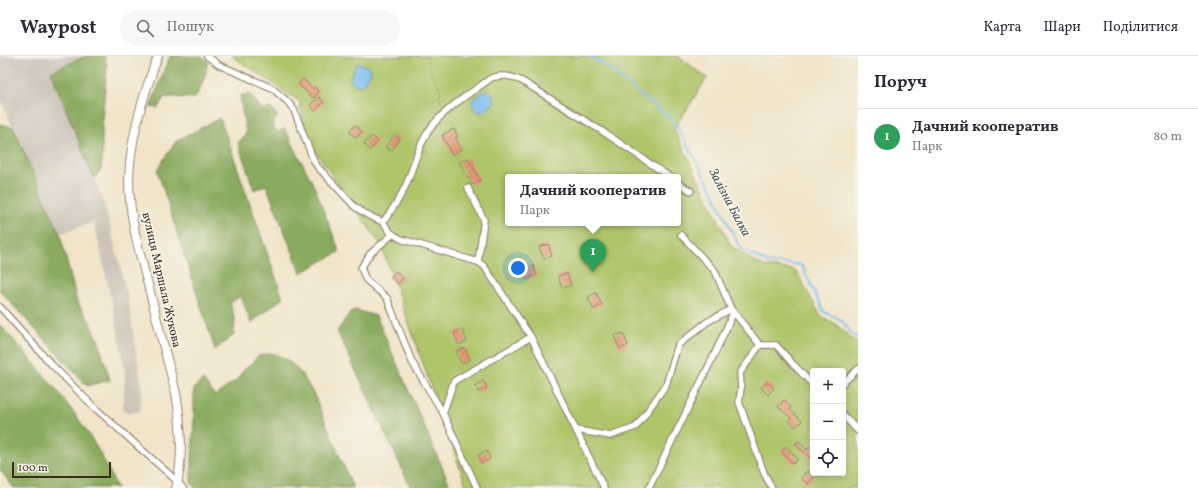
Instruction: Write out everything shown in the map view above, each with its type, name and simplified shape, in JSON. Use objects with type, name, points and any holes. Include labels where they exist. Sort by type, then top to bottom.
[{"type":"main road","name":"вулиця Маршала Жукова","points":[[158,56],[137,119],[130,163],[130,194],[143,269],[176,393],[181,428],[179,486]]},
{"type":"street","points":[[206,56],[220,65],[272,88],[288,102],[294,110],[309,152],[317,166],[355,207],[369,216],[383,222],[393,234],[401,240],[478,262],[488,271],[532,337],[604,488]]},
{"type":"street","points":[[383,222],[397,203],[403,191],[429,129],[443,114],[491,78],[500,75],[513,77],[522,81],[605,133],[666,174]]},
{"type":"street","points":[[681,185],[691,191]]},
{"type":"street","points":[[468,188],[484,220],[478,262]]},
{"type":"street","points":[[393,234],[370,254],[361,268],[366,280],[387,298],[412,362],[443,413],[477,488]]},
{"type":"street","points":[[681,235],[715,271],[732,310],[760,345]]},
{"type":"street","points":[[0,307],[52,365],[95,408],[179,486]]},
{"type":"street","points":[[576,430],[610,436],[636,427],[666,385],[678,345],[707,322],[732,310]]},
{"type":"street","points":[[650,488],[721,339],[732,310]]},
{"type":"street","points":[[443,413],[454,382],[532,337]]},
{"type":"street","points":[[760,345],[776,345],[810,382]]},
{"type":"street","points":[[760,345],[740,373],[741,388],[739,402],[764,473],[772,488]]},
{"type":"street","points":[[846,380],[858,368]]},
{"type":"street","points":[[846,418],[858,431]]},
{"type":"path","points":[[426,56],[430,59],[429,65],[440,95],[439,98],[443,114]]},
{"type":"path","points":[[428,102],[429,104],[439,98]]},
{"type":"shaded area","points":[[0,56],[86,56],[51,72],[104,202],[128,298],[142,390],[140,412],[123,412],[125,370],[94,222],[60,234],[0,98]]},
{"type":"green space","points":[[86,56],[105,56],[107,67],[102,120],[101,169],[94,179],[51,72]]},
{"type":"green space","points":[[170,56],[201,56],[208,61],[202,85],[195,98],[164,97],[158,108],[150,107]]},
{"type":"green space","points":[[232,56],[678,56],[707,78],[674,129],[731,246],[757,263],[765,266],[794,270],[819,313],[824,318],[833,322],[858,344],[858,488],[467,488],[381,245],[308,141],[299,101]]},
{"type":"green space","points":[[249,93],[264,111],[270,107],[278,116],[272,125],[277,132],[285,129],[314,186],[339,252],[301,273],[266,185],[254,190],[238,143],[246,134],[240,96]]},
{"type":"green space","points":[[220,118],[283,298],[251,323],[241,296],[230,303],[235,320],[234,335],[215,350],[157,170],[176,141]]},
{"type":"green space","points":[[0,124],[13,127],[60,234],[77,302],[92,325],[98,339],[110,380],[87,386],[0,291]]},
{"type":"green space","points":[[356,310],[376,316],[449,483],[427,488],[411,488],[337,331],[351,311]]},
{"type":"green space","points":[[0,325],[66,402],[94,443],[117,488],[14,488],[0,470]]},
{"type":"green space","points":[[272,353],[288,360],[302,374],[314,395],[353,488],[195,488],[191,482],[194,388],[203,380],[215,396],[238,379],[242,372],[258,356]]},
{"type":"water","points":[[360,63],[370,68],[371,73],[360,86],[351,81],[350,78],[357,64]]},
{"type":"water","points":[[486,90],[490,92],[494,98],[494,103],[483,112],[479,112],[475,110],[472,103],[473,99]]},
{"type":"building","points":[[303,79],[313,89],[315,87],[319,92],[313,98],[298,84]]},
{"type":"building","points":[[319,97],[324,102],[315,111],[310,105]]},
{"type":"building","points":[[355,125],[362,131],[356,138],[349,132]]},
{"type":"building","points":[[454,129],[458,137],[455,138],[462,149],[452,155],[442,135]]},
{"type":"building","points":[[394,135],[400,139],[391,151],[385,147]]},
{"type":"building","points":[[372,136],[378,141],[370,150],[364,144]]},
{"type":"building","points":[[468,158],[480,180],[472,185],[459,162]]},
{"type":"building","points":[[548,244],[552,256],[544,259],[539,247]]},
{"type":"building","points":[[534,266],[537,275],[525,280],[522,271]]},
{"type":"building","points":[[396,271],[403,278],[398,284],[390,277]]},
{"type":"building","points":[[567,273],[571,285],[562,288],[558,276]]},
{"type":"building","points":[[596,293],[602,305],[593,309],[588,297]]},
{"type":"building","points":[[462,329],[467,341],[459,345],[454,333]]},
{"type":"building","points":[[623,333],[628,345],[620,349],[614,336]]},
{"type":"building","points":[[465,348],[470,360],[461,363],[456,351]]},
{"type":"building","points":[[484,381],[487,388],[478,392],[475,385]]},
{"type":"building","points":[[767,382],[774,388],[768,395],[761,388]]},
{"type":"building","points":[[784,400],[791,407],[789,409],[802,421],[796,427],[789,421],[791,418],[778,407]]},
{"type":"building","points":[[799,441],[807,450],[810,447],[810,457],[795,444]]},
{"type":"building","points":[[786,446],[798,459],[793,464],[781,451]]},
{"type":"building","points":[[487,451],[490,459],[481,463],[478,455]]},
{"type":"building","points":[[807,471],[810,474],[810,476],[814,477],[808,484],[801,478]]},
{"type":"waterway","name":"Залізна Балка","points":[[589,56],[600,62],[671,119],[677,126],[712,190],[738,244],[743,250],[768,263],[797,264],[802,266],[824,312],[842,321],[854,336],[858,337]]},
{"type":"place","name":"Дачний кооператив","points":[[593,272]]}]
